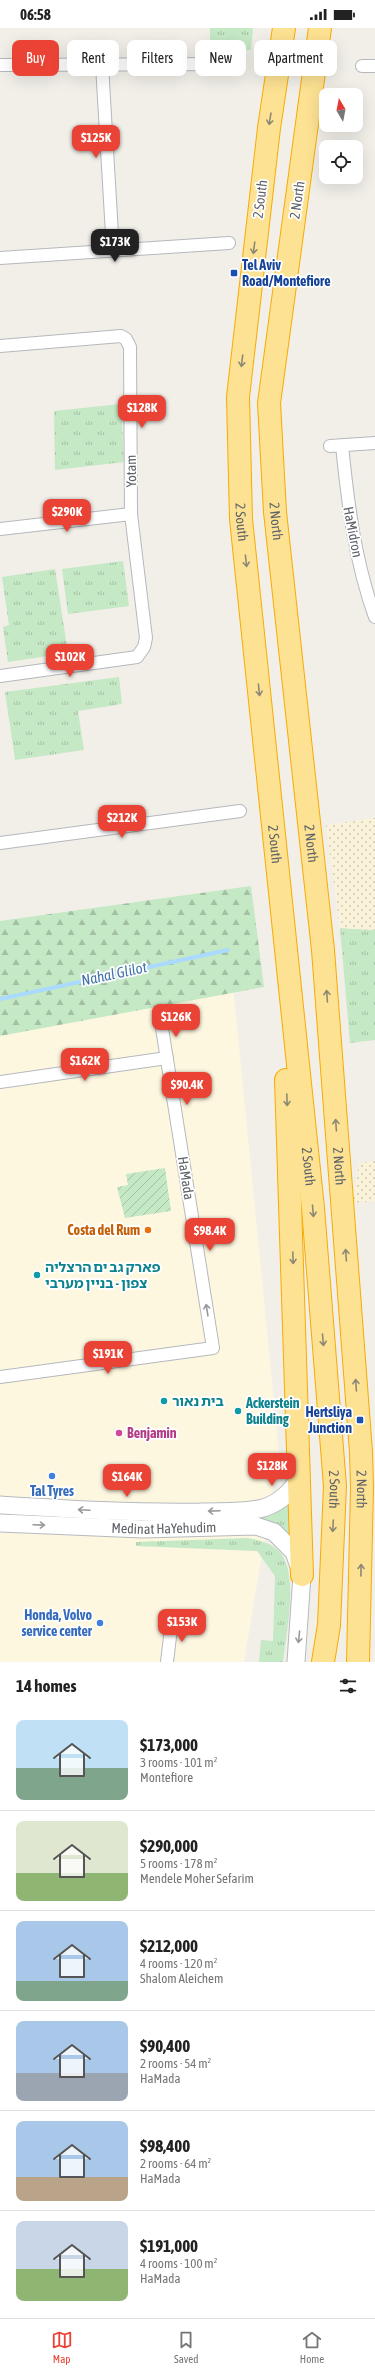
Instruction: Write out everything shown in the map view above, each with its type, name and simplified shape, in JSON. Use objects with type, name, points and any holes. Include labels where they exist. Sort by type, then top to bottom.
[{"type":"highway","name":"2 South","points":[[284,28],[269,128],[238,398],[241,519],[313,1208],[335,1486],[329,1625],[323,1662]]},
{"type":"highway","name":"2 North","points":[[320,28],[269,403],[274,512],[324,950],[361,1452],[360,1610],[357,1656]]},
{"type":"highway","points":[[279,879],[300,1474],[302,1575]]},
{"type":"street","points":[[119,65],[195,64]]},
{"type":"street","points":[[0,65],[67,65]]},
{"type":"street","points":[[362,66],[375,66]]},
{"type":"street","points":[[103,76],[113,252]]},
{"type":"street","points":[[0,258],[113,252],[229,243]]},
{"type":"street","name":"Yotam","points":[[0,346],[121,336],[126,339],[130,347],[131,514],[146,638],[144,646],[137,656],[0,676]]},
{"type":"street","name":"HaMidron","points":[[375,443],[336,446],[358,561],[375,617]]},
{"type":"street","points":[[0,528],[131,514]]},
{"type":"street","points":[[0,843],[240,811]]},
{"type":"street","name":"HaMada","points":[[0,1377],[213,1348],[161,1022]]},
{"type":"street","points":[[0,1082],[167,1058]]},
{"type":"street","name":"Medinat HaYehudim","points":[[0,1505],[137,1513],[253,1510],[274,1503],[285,1496],[297,1483],[300,1474]]},
{"type":"street","name":"Medinat HaYehudim","points":[[0,1523],[142,1529],[256,1526],[274,1532],[283,1539],[297,1557],[302,1575]]},
{"type":"street","points":[[296,1662],[302,1575]]},
{"type":"street","points":[[167,1662],[172,1620]]},
{"type":"shaded area","points":[[233,986],[279,1452],[244,1662],[0,1662],[0,1031]]},
{"type":"green space","points":[[210,28],[253,28],[251,50],[246,50],[246,40],[210,40]]},
{"type":"green space","points":[[121,404],[124,462],[55,470],[54,411]]},
{"type":"green space","points":[[123,561],[129,606],[68,614],[62,569]]},
{"type":"green space","points":[[55,569],[68,653],[8,662],[3,627],[9,625],[2,577]]},
{"type":"green space","points":[[119,677],[122,704],[78,711],[84,750],[15,760],[5,692]]},
{"type":"green space","points":[[251,886],[264,987],[0,1036],[0,921]]},
{"type":"green space","points":[[340,928],[375,930],[375,1040],[350,1043]]},
{"type":"green space","points":[[165,1168],[171,1211],[125,1218],[117,1187],[128,1185],[126,1174]]},
{"type":"green space","points":[[289,1500],[297,1551],[258,1522],[257,1515]]},
{"type":"green space","points":[[247,1538],[262,1541],[271,1545],[279,1551],[287,1565],[290,1607],[283,1662],[259,1662],[261,1640],[273,1641],[275,1576],[257,1551],[136,1546],[136,1542]]},
{"type":"sand","points":[[375,818],[375,930],[340,928],[326,825]]},
{"type":"sand","points":[[375,1161],[375,1201],[353,1203],[359,1163]]},
{"type":"waterway","name":"Nahal Glilot","points":[[0,999],[228,950]]},
{"type":"place","name":"Tel Aviv Road/Montefiore","points":[[234,273]]},
{"type":"place","name":"Costa del Rum","points":[[148,1230]]},
{"type":"place","name":"פארק גב ים הרצליה צפון - בניין מערבי","points":[[37,1275]]},
{"type":"place","name":"בית נאור","points":[[164,1401]]},
{"type":"place","name":"Ackerstein Building","points":[[238,1411]]},
{"type":"place","name":"Hertsliya Junction","points":[[360,1420]]},
{"type":"place","name":"Benjamin","points":[[119,1433]]},
{"type":"place","name":"Tal Tyres","points":[[52,1476]]},
{"type":"place","name":"Honda, Volvo service center","points":[[100,1623]]}]
